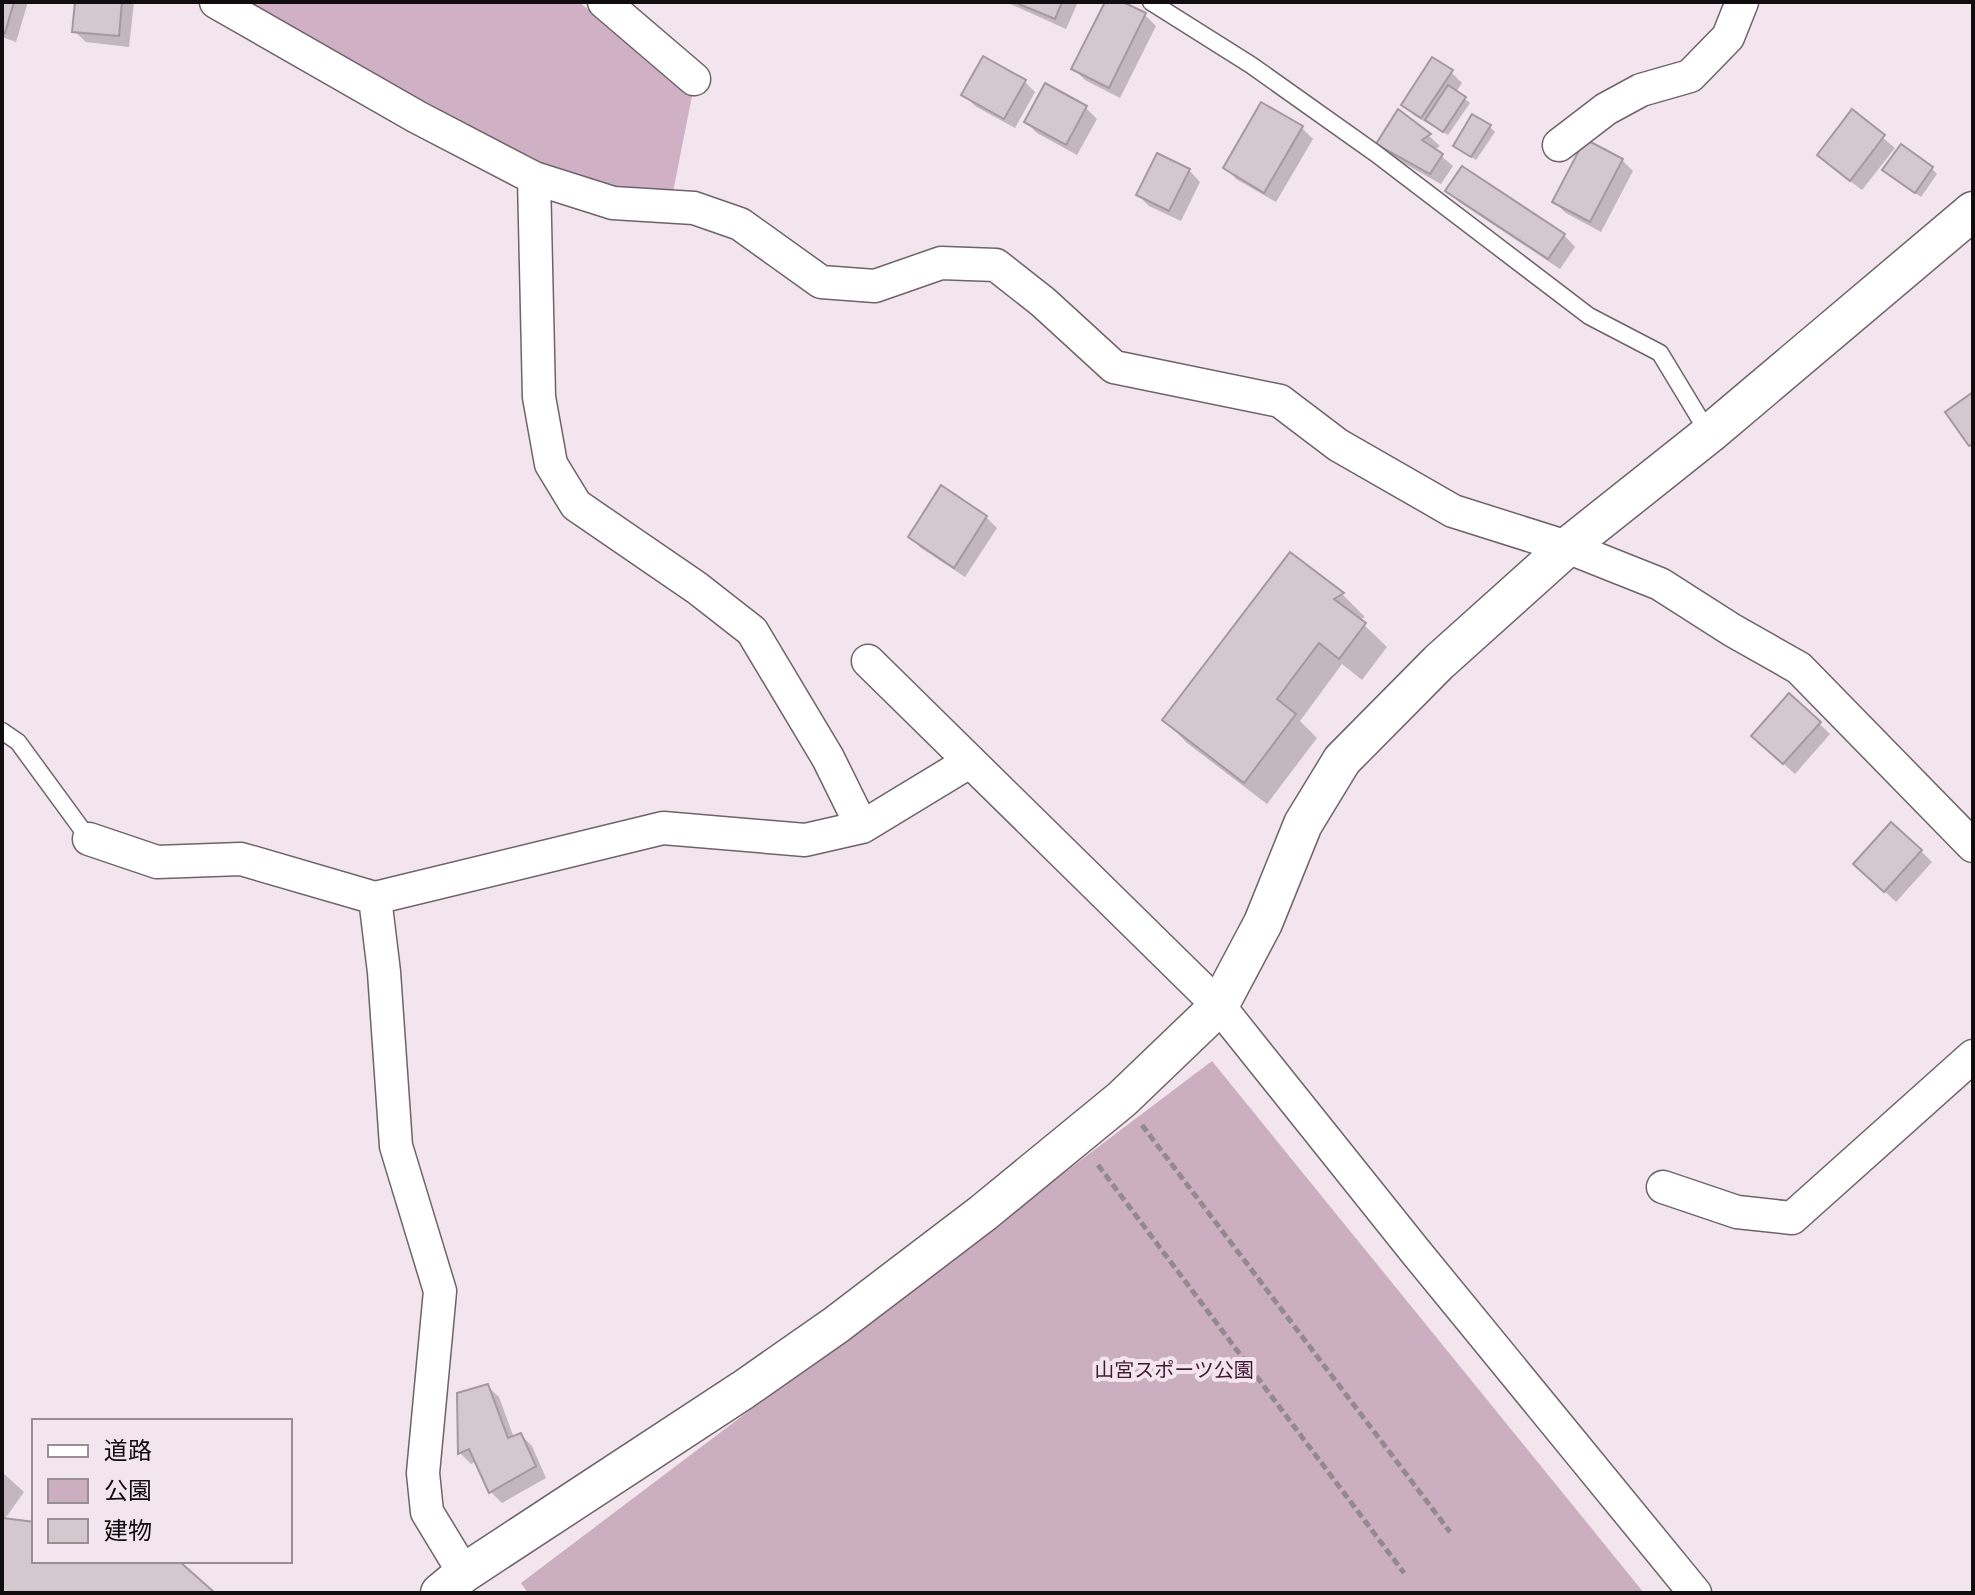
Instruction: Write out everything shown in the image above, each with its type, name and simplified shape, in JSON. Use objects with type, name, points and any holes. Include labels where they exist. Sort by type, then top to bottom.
[{"type":"street","points":[[216,2],[417,117],[534,178],[613,203],[694,208],[740,224],[821,282],[875,286],[941,263],[996,265],[1043,302],[1114,367],[1280,401],[1338,445],[1453,511],[1567,547],[1660,584],[1799,668],[1973,846]]},
{"type":"street","points":[[604,2],[694,79]]},
{"type":"street","points":[[1559,145],[1606,109],[1641,90],[1690,76],[1728,37],[1742,2]]},
{"type":"street","points":[[534,178],[539,397],[551,464],[576,505],[697,588],[752,631],[828,758],[862,827]]},
{"type":"street","points":[[375,898],[384,972],[396,1146],[440,1291],[423,1473],[427,1512],[461,1586],[836,1325],[983,1213],[1122,1099],[1219,1006],[1263,923],[1303,824],[1342,760],[1439,662],[1567,547],[1709,434],[1973,211]]},
{"type":"street","points":[[868,661],[1219,1006],[1695,1593]]},
{"type":"street","points":[[89,839],[157,862],[241,859],[375,898],[663,828],[805,840],[862,827],[969,762]]},
{"type":"street","points":[[1663,1187],[1737,1212],[1792,1218],[1973,1056]]},
{"type":"lane","points":[[1151,2],[1251,65],[1375,153],[1589,316],[1660,353],[1709,434]]},
{"type":"lane","points":[[2,731],[18,742],[89,839]]},
{"type":"path","points":[[1122,1099],[1450,1532]]},
{"type":"path","points":[[1076,1136],[1404,1573]]},
{"type":"green space","name":"山宮スポーツ公園","points":[[1212,1061],[1644,1593],[528,1593],[521,1583]]},
{"type":"shaded area","points":[[248,2],[579,2],[692,96],[673,192],[610,186],[539,166]]},
{"type":"building","points":[[2,2],[14,2],[5,33],[2,32]]},
{"type":"building","points":[[75,2],[122,2],[119,36],[72,32]]},
{"type":"building","points":[[1014,2],[1062,2],[1055,19]]},
{"type":"building","points":[[1105,2],[1123,2],[1146,13],[1109,88],[1071,69]]},
{"type":"building","points":[[983,56],[1026,80],[1004,119],[961,95]]},
{"type":"building","points":[[1432,57],[1453,70],[1421,118],[1401,105]]},
{"type":"building","points":[[1045,83],[1087,106],[1066,145],[1024,122]]},
{"type":"building","points":[[1448,85],[1466,97],[1443,132],[1425,120]]},
{"type":"building","points":[[1261,102],[1303,126],[1264,193],[1223,168]]},
{"type":"building","points":[[1398,109],[1431,134],[1422,140],[1443,154],[1430,174],[1376,144]]},
{"type":"building","points":[[1852,109],[1885,135],[1850,181],[1817,155]]},
{"type":"building","points":[[1472,114],[1491,125],[1471,157],[1453,146]]},
{"type":"building","points":[[1585,139],[1623,159],[1590,222],[1552,202]]},
{"type":"building","points":[[1901,144],[1933,167],[1915,193],[1882,170]]},
{"type":"building","points":[[1157,153],[1190,169],[1169,211],[1136,195]]},
{"type":"building","points":[[1462,166],[1565,234],[1548,259],[1445,191]]},
{"type":"building","points":[[1973,392],[1973,444],[1969,446],[1945,412]]},
{"type":"building","points":[[941,485],[987,516],[954,568],[908,537]]},
{"type":"building","points":[[1290,552],[1344,593],[1334,599],[1366,623],[1339,659],[1319,643],[1277,699],[1296,714],[1244,783],[1162,720]]},
{"type":"building","points":[[1789,693],[1821,722],[1783,764],[1751,736]]},
{"type":"building","points":[[1891,822],[1922,850],[1884,892],[1853,864]]},
{"type":"building","points":[[488,1384],[508,1438],[521,1433],[536,1466],[489,1493],[469,1449],[458,1454],[457,1393]]},
{"type":"building","points":[[3,1518],[32,1522],[32,1563],[181,1563],[215,1593],[2,1593]]}]
